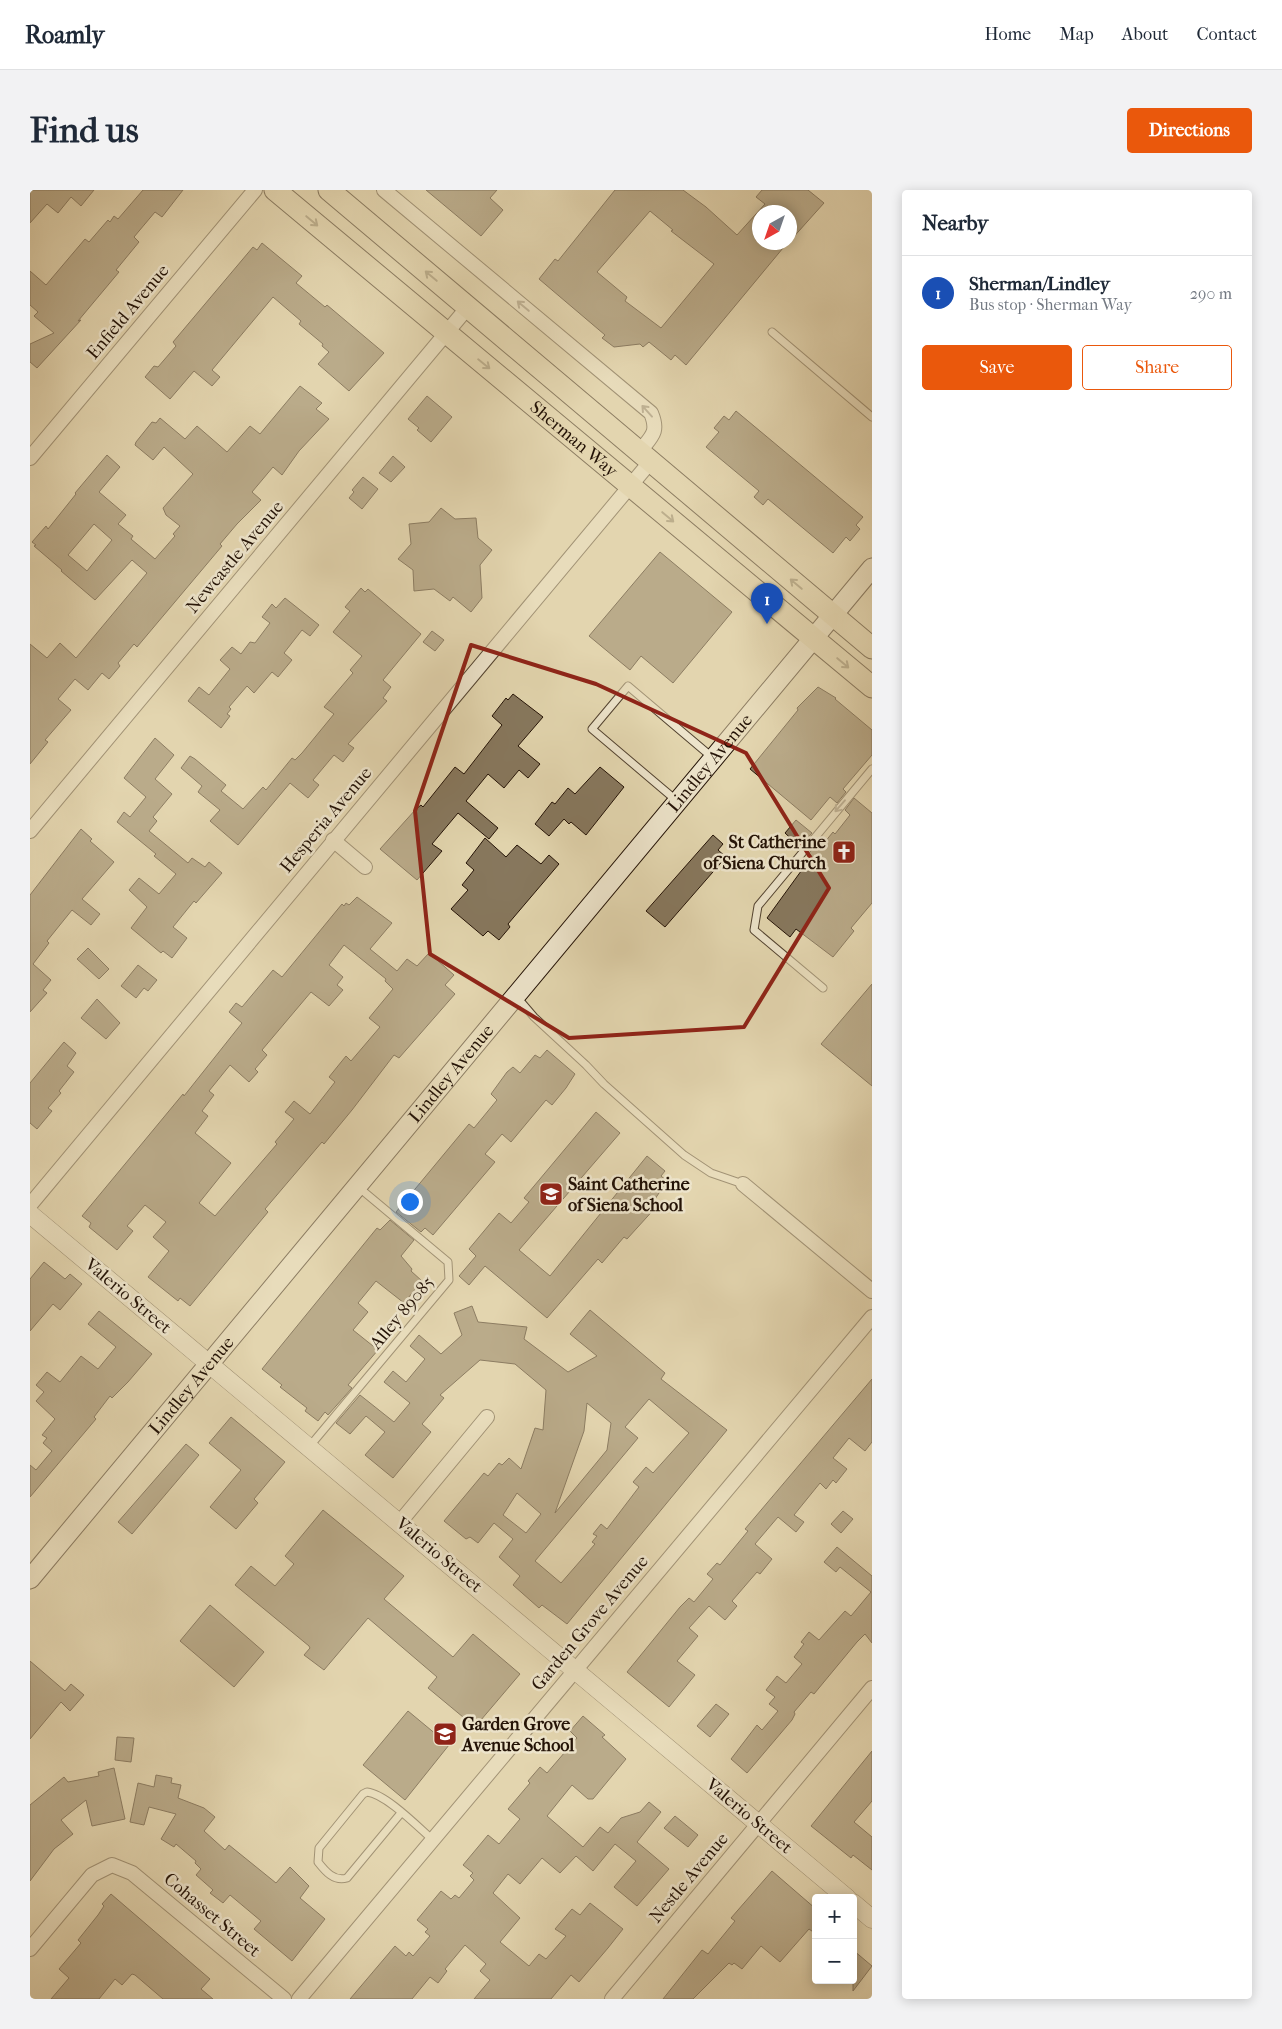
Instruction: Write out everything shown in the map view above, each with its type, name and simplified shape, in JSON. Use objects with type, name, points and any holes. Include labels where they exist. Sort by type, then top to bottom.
[{"type":"main road","name":"Sherman Way","points":[[274,190],[872,687]]},
{"type":"main road","name":"Sherman Way","points":[[329,190],[872,648]]},
{"type":"main road","name":"Lindley Avenue","points":[[30,1579],[872,568]]},
{"type":"street","name":"Enfield Avenue","points":[[30,458],[255,190]]},
{"type":"street","name":"Sherman Way","points":[[384,190],[651,412],[656,424],[646,456]]},
{"type":"street","name":"Newcastle Avenue","points":[[30,831],[468,307]]},
{"type":"street","name":"Hesperia Avenue","points":[[30,1205],[631,485],[646,456]]},
{"type":"street","points":[[333,840],[365,867]]},
{"type":"street","points":[[743,1184],[872,1291]]},
{"type":"street","name":"Valerio Street","points":[[30,1214],[842,1894]]},
{"type":"street","name":"Garden Grove Avenue","points":[[299,1999],[872,1318]]},
{"type":"street","points":[[400,1522],[487,1417]]},
{"type":"street","name":"Nestle Avenue","points":[[612,1999],[872,1688]]},
{"type":"street","name":"Cohasset Street","points":[[30,1949],[92,1876],[112,1865],[132,1873],[284,1999]]},
{"type":"street","points":[[857,1906],[872,1919]]},
{"type":"lane","points":[[772,332],[872,417]]},
{"type":"lane","points":[[678,802],[592,730],[622,693],[628,686],[714,758]]},
{"type":"lane","points":[[823,988],[754,930],[758,906],[872,769]]},
{"type":"lane","points":[[516,996],[534,1017],[604,1084],[684,1155],[711,1173],[743,1184]]},
{"type":"lane","name":"Alley 89085","points":[[308,1447],[449,1280],[448,1262],[357,1186]]},
{"type":"lane","points":[[402,1814],[347,1878],[342,1879],[332,1876],[318,1862],[318,1848],[363,1794],[374,1792],[402,1814],[433,1840]]},
{"type":"highlighted area","points":[[471,645],[596,684],[746,753],[829,888],[744,1027],[569,1038],[430,954],[415,811]]},
{"type":"building","points":[[30,190],[94,190],[81,206],[71,197],[58,213],[47,204],[30,223]]},
{"type":"building","points":[[143,190],[183,190],[162,217],[155,212],[134,237],[139,242],[116,270],[119,272],[78,321],[81,320],[37,368],[30,362],[30,344],[54,333],[34,316],[38,312],[30,305],[30,271],[46,285],[85,239],[89,242],[108,220],[110,222],[114,216],[118,219]]},
{"type":"building","points":[[426,190],[497,190],[490,198],[503,210],[481,236]]},
{"type":"building","points":[[615,190],[683,190],[706,207],[737,235],[752,218],[752,250],[781,250],[686,365],[675,355],[671,360],[649,342],[643,347],[640,344],[614,347],[602,338],[605,335],[539,279],[555,259],[558,261]],"holes":[[[650,211],[673,230],[671,231],[714,264],[661,328],[625,301],[627,297],[597,272]]]},
{"type":"building","points":[[762,190],[808,190],[824,203],[797,233],[797,205],[764,205],[756,197]]},
{"type":"building","points":[[262,243],[302,276],[296,283],[325,307],[327,305],[384,353],[349,391],[318,364],[329,352],[322,346],[323,344],[299,324],[301,321],[273,297],[212,370],[220,377],[212,386],[194,371],[170,399],[145,377],[154,366],[158,367],[176,346],[173,342],[253,247],[257,250]]},
{"type":"building","points":[[300,386],[322,403],[316,409],[329,419],[299,451],[282,475],[273,467],[252,492],[261,500],[220,544],[222,546],[137,647],[134,644],[118,663],[120,666],[109,679],[102,673],[88,690],[75,679],[58,699],[71,710],[45,740],[48,742],[30,764],[30,644],[47,658],[60,643],[76,658],[147,573],[132,560],[95,600],[61,571],[32,542],[46,526],[48,529],[107,455],[120,467],[99,492],[126,515],[118,524],[133,536],[131,539],[155,559],[175,536],[173,534],[180,526],[166,515],[163,508],[193,474],[164,447],[153,460],[135,445],[152,422],[156,423],[160,418],[185,439],[197,426],[227,452],[250,426],[260,434]],"holes":[[[94,524],[112,540],[87,571],[68,555]]]},
{"type":"building","points":[[427,396],[452,417],[431,442],[408,419]]},
{"type":"building","points":[[736,411],[863,517],[856,525],[860,529],[850,541],[846,537],[833,553],[768,499],[763,505],[754,497],[759,491],[706,447],[719,432],[714,428],[724,416],[729,420]]},
{"type":"building","points":[[393,456],[405,467],[391,482],[379,473]]},
{"type":"building","points":[[363,477],[378,489],[362,509],[349,498],[354,492],[352,490]]},
{"type":"building","points":[[441,508],[455,519],[476,518],[478,538],[492,550],[480,565],[482,598],[471,612],[453,597],[450,601],[434,589],[414,591],[413,570],[398,559],[411,544],[409,524],[429,522]]},
{"type":"building","points":[[660,552],[732,612],[673,683],[641,656],[630,670],[589,636]]},
{"type":"building","points":[[361,588],[365,592],[368,589],[421,634],[383,680],[391,687],[383,698],[387,701],[348,744],[354,748],[343,762],[334,755],[313,780],[319,785],[308,798],[290,783],[238,845],[210,821],[220,810],[198,792],[202,786],[181,768],[190,756],[195,759],[226,785],[221,791],[243,809],[263,787],[266,790],[292,758],[295,760],[302,753],[334,714],[324,707],[353,673],[350,670],[362,656],[333,632],[350,611],[345,607]]},
{"type":"building","points":[[285,598],[319,625],[310,636],[302,630],[284,653],[292,660],[278,677],[272,672],[254,693],[247,686],[229,707],[231,709],[227,714],[230,716],[221,728],[188,701],[199,687],[209,695],[230,669],[220,660],[232,647],[241,654],[250,642],[255,643],[270,623],[262,617],[272,604],[276,608]]},
{"type":"building","points":[[432,631],[444,640],[435,651],[423,642]]},
{"type":"building","points":[[818,687],[836,698],[872,730],[872,755],[843,789],[846,792],[837,803],[830,797],[811,820],[750,769],[798,710],[797,708]]},
{"type":"building","points":[[513,694],[543,717],[518,746],[540,764],[528,778],[519,770],[504,788],[488,774],[466,801],[498,828],[489,839],[458,813],[432,844],[442,851],[417,880],[380,849],[416,809],[421,805],[423,807],[455,767],[464,774],[502,725],[492,716],[506,698],[508,700]]},
{"type":"building","points":[[155,738],[174,755],[155,779],[172,794],[153,817],[157,821],[149,831],[188,863],[192,858],[205,867],[209,862],[222,873],[196,903],[194,901],[173,927],[187,938],[172,958],[163,951],[161,953],[131,928],[147,907],[129,890],[139,878],[159,894],[176,874],[154,856],[156,854],[117,822],[124,812],[130,817],[146,797],[124,778]]},
{"type":"building","points":[[600,767],[624,787],[586,835],[571,822],[569,824],[564,819],[549,836],[535,824],[552,802],[555,804],[568,788],[575,794]]},
{"type":"building","points":[[854,798],[872,813],[872,903],[851,928],[854,931],[833,957],[796,929],[790,937],[767,918],[812,856],[809,853],[820,840],[824,843],[833,832],[835,834],[850,815],[845,810]]},
{"type":"building","points":[[796,820],[812,833],[800,847],[785,833]]},
{"type":"building","points":[[81,829],[92,839],[90,841],[114,862],[82,899],[100,914],[91,925],[72,910],[47,941],[49,943],[33,964],[51,980],[43,990],[47,993],[30,1012],[30,895]]},
{"type":"building","points":[[713,835],[723,844],[718,850],[726,857],[665,927],[646,911]]},
{"type":"building","points":[[485,838],[506,857],[517,845],[541,864],[549,855],[559,864],[508,924],[510,927],[499,940],[488,931],[483,936],[451,909],[468,890],[462,885],[474,870],[466,863]]},
{"type":"building","points":[[357,897],[392,923],[370,949],[397,971],[407,959],[417,966],[429,953],[454,975],[445,985],[455,994],[399,1058],[394,1055],[324,1144],[322,1142],[265,1209],[268,1212],[190,1306],[180,1298],[178,1301],[148,1277],[169,1251],[153,1237],[166,1222],[145,1205],[127,1226],[133,1231],[117,1250],[89,1227],[91,1223],[82,1216],[183,1094],[184,1096],[242,1023],[229,1012],[236,1003],[242,1007],[273,970],[282,977],[342,904],[344,906],[346,903],[349,905]],"holes":[[[344,945],[386,979],[385,981],[393,989],[369,1018],[380,1027],[351,1061],[346,1056],[329,1077],[335,1082],[310,1114],[294,1101],[285,1112],[294,1119],[275,1142],[277,1144],[215,1216],[199,1203],[231,1163],[195,1133],[208,1116],[202,1111],[214,1095],[209,1091],[230,1065],[249,1082],[258,1072],[255,1069],[267,1055],[262,1050],[311,992],[329,1006],[343,990],[337,985],[343,977],[329,965]]]},
{"type":"building","points":[[88,948],[109,969],[99,979],[77,959]]},
{"type":"building","points":[[138,965],[157,980],[148,991],[144,988],[136,998],[121,986]]},
{"type":"building","points":[[872,984],[872,1086],[821,1044]]},
{"type":"building","points":[[97,999],[120,1023],[106,1039],[81,1018]]},
{"type":"building","points":[[64,1042],[76,1053],[67,1066],[74,1072],[59,1091],[61,1093],[48,1108],[52,1111],[37,1129],[30,1123],[30,1083]]},
{"type":"building","points":[[547,1050],[575,1074],[552,1105],[546,1100],[511,1142],[502,1134],[485,1154],[495,1162],[433,1235],[425,1228],[421,1232],[396,1212],[469,1124],[474,1128],[497,1100],[491,1094],[507,1072],[513,1067],[520,1073],[535,1055],[540,1058]]},
{"type":"building","points":[[596,1112],[620,1133],[519,1250],[550,1276],[647,1156],[665,1171],[661,1176],[667,1181],[653,1202],[657,1206],[627,1239],[624,1237],[602,1263],[598,1259],[547,1318],[485,1266],[469,1285],[459,1276],[476,1256],[469,1249],[499,1213],[511,1223],[529,1202],[524,1198]]},
{"type":"building","points":[[390,1220],[414,1240],[401,1256],[412,1269],[411,1271],[422,1281],[404,1303],[376,1281],[358,1303],[368,1312],[353,1330],[378,1350],[348,1385],[352,1388],[328,1415],[325,1412],[318,1421],[305,1411],[307,1408],[280,1387],[282,1385],[262,1369],[377,1228],[380,1230]]},
{"type":"building","points":[[44,1262],[65,1279],[70,1274],[82,1284],[60,1310],[53,1304],[30,1331],[30,1279]]},
{"type":"building","points":[[472,1306],[478,1322],[527,1327],[524,1339],[568,1372],[597,1356],[570,1334],[590,1310],[665,1373],[661,1379],[727,1430],[567,1624],[542,1605],[539,1608],[513,1585],[520,1576],[499,1557],[513,1539],[494,1523],[478,1543],[470,1537],[466,1539],[444,1521],[484,1473],[488,1476],[499,1463],[502,1465],[509,1458],[521,1469],[535,1428],[543,1430],[546,1390],[515,1364],[480,1360],[440,1395],[444,1398],[422,1424],[431,1432],[393,1478],[365,1455],[385,1432],[366,1416],[350,1434],[336,1423],[360,1395],[394,1422],[410,1403],[384,1382],[393,1371],[406,1382],[425,1359],[410,1346],[419,1335],[441,1354],[462,1335],[454,1313]],"holes":[[[649,1399],[689,1433],[653,1473],[646,1467],[633,1482],[639,1487],[607,1529],[601,1524],[593,1534],[597,1536],[592,1542],[595,1544],[561,1583],[535,1561],[638,1438],[625,1427]],[[587,1403],[611,1423],[607,1450],[555,1513],[584,1431]],[[517,1493],[541,1514],[526,1533],[503,1515]]]},
{"type":"building","points":[[99,1311],[152,1354],[112,1398],[110,1396],[94,1417],[96,1419],[30,1497],[30,1465],[36,1470],[52,1451],[43,1443],[47,1438],[42,1435],[55,1419],[36,1401],[44,1392],[36,1385],[47,1372],[60,1382],[81,1356],[98,1369],[116,1347],[88,1324]]},
{"type":"building","points":[[872,1379],[872,1442],[865,1451],[849,1438],[833,1458],[847,1469],[836,1483],[833,1480],[826,1489],[820,1483],[794,1515],[804,1522],[796,1532],[778,1517],[755,1544],[772,1559],[760,1574],[757,1572],[732,1601],[737,1606],[725,1620],[709,1606],[689,1628],[698,1636],[677,1661],[695,1675],[669,1707],[627,1672],[680,1607],[689,1598],[694,1602],[713,1579],[707,1574],[717,1563],[720,1565],[748,1531],[745,1529]]},
{"type":"building","points":[[231,1417],[285,1462],[254,1499],[258,1503],[236,1529],[210,1507],[241,1470],[209,1443]]},
{"type":"building","points":[[186,1444],[199,1455],[132,1534],[118,1522]]},
{"type":"building","points":[[323,1510],[404,1576],[384,1599],[453,1657],[473,1634],[520,1674],[475,1727],[428,1688],[437,1677],[368,1618],[324,1670],[304,1655],[310,1648],[309,1646],[235,1585],[251,1566],[275,1586],[294,1564],[285,1556]]},
{"type":"building","points":[[843,1511],[853,1519],[841,1533],[831,1524]]},
{"type":"building","points":[[837,1547],[872,1576],[872,1643],[865,1634],[857,1642],[814,1694],[811,1692],[794,1712],[792,1720],[747,1773],[731,1759],[757,1725],[762,1730],[778,1711],[769,1704],[775,1697],[766,1690],[777,1676],[786,1683],[802,1664],[794,1657],[804,1644],[801,1642],[809,1632],[819,1640],[845,1611],[851,1616],[871,1592],[840,1567],[836,1572],[824,1562]]},
{"type":"building","points":[[210,1605],[264,1652],[234,1687],[180,1641]]},
{"type":"building","points":[[30,1661],[65,1691],[71,1684],[84,1695],[70,1711],[61,1702],[30,1739]]},
{"type":"building","points":[[716,1704],[729,1714],[710,1737],[697,1726]]},
{"type":"building","points":[[408,1711],[449,1745],[405,1800],[363,1765]]},
{"type":"building","points":[[583,1716],[605,1735],[602,1737],[626,1759],[593,1799],[588,1799],[572,1785],[547,1816],[583,1847],[600,1827],[608,1833],[621,1818],[640,1812],[649,1802],[661,1812],[637,1842],[669,1869],[637,1906],[614,1887],[636,1861],[615,1844],[593,1871],[576,1856],[560,1873],[542,1858],[520,1884],[508,1874],[493,1893],[520,1918],[500,1942],[529,1966],[539,1954],[546,1959],[566,1936],[555,1929],[572,1909],[580,1915],[590,1903],[623,1929],[608,1948],[579,1982],[571,1975],[551,1999],[474,1999],[490,1980],[480,1971],[486,1964],[465,1945],[445,1969],[447,1971],[438,1983],[430,1977],[412,1999],[350,1999],[395,1946],[406,1956],[409,1952],[413,1956],[430,1936],[425,1932],[428,1929],[417,1920],[441,1891],[451,1899],[455,1895],[459,1898],[474,1880],[470,1876],[473,1873],[463,1865],[488,1835],[499,1844],[520,1819],[508,1809],[530,1783],[528,1781],[540,1767],[547,1773],[577,1738],[570,1731]]},
{"type":"building","points":[[117,1737],[134,1738],[131,1762],[115,1760]]},
{"type":"building","points":[[872,1751],[872,1801],[854,1822],[872,1837],[872,1870],[853,1855],[851,1858],[811,1826]]},
{"type":"building","points":[[114,1768],[125,1819],[92,1826],[86,1800],[61,1820],[73,1834],[54,1849],[30,1881],[30,1805],[64,1777],[68,1782],[99,1776],[98,1772]]},
{"type":"building","points":[[156,1775],[172,1778],[171,1783],[181,1785],[178,1798],[204,1808],[215,1817],[204,1831],[225,1850],[229,1845],[276,1883],[290,1867],[309,1886],[300,1898],[325,1919],[292,1961],[254,1929],[261,1921],[230,1895],[223,1903],[210,1893],[213,1890],[196,1875],[201,1869],[195,1863],[196,1861],[176,1844],[174,1847],[161,1839],[176,1814],[149,1807],[144,1825],[130,1822],[138,1783],[154,1787]]},
{"type":"building","points":[[675,1816],[698,1835],[688,1847],[664,1828]]},
{"type":"building","points":[[772,1871],[812,1906],[812,1931],[809,1929],[780,1962],[761,1946],[742,1969],[734,1963],[732,1965],[729,1963],[693,1999],[663,1999],[702,1950],[708,1954],[735,1921],[731,1918]]},
{"type":"building","points":[[111,1894],[210,1979],[201,1989],[213,1999],[163,1999],[132,1974],[122,1985],[115,1979],[99,1999],[51,1999],[69,1978],[59,1969],[81,1943],[78,1940],[98,1915],[104,1906],[102,1904]]},
{"type":"building","points":[[857,1953],[872,1966],[853,1991],[853,1984],[857,1984]]},
{"type":"place","name":"Sherman/Lindley","points":[[767,624]]},
{"type":"place","name":"St Catherine of Siena Church","points":[[844,852]]},
{"type":"place","name":"Saint Catherine of Siena School","points":[[551,1194]]},
{"type":"place","name":"Garden Grove Avenue School","points":[[445,1734]]}]
